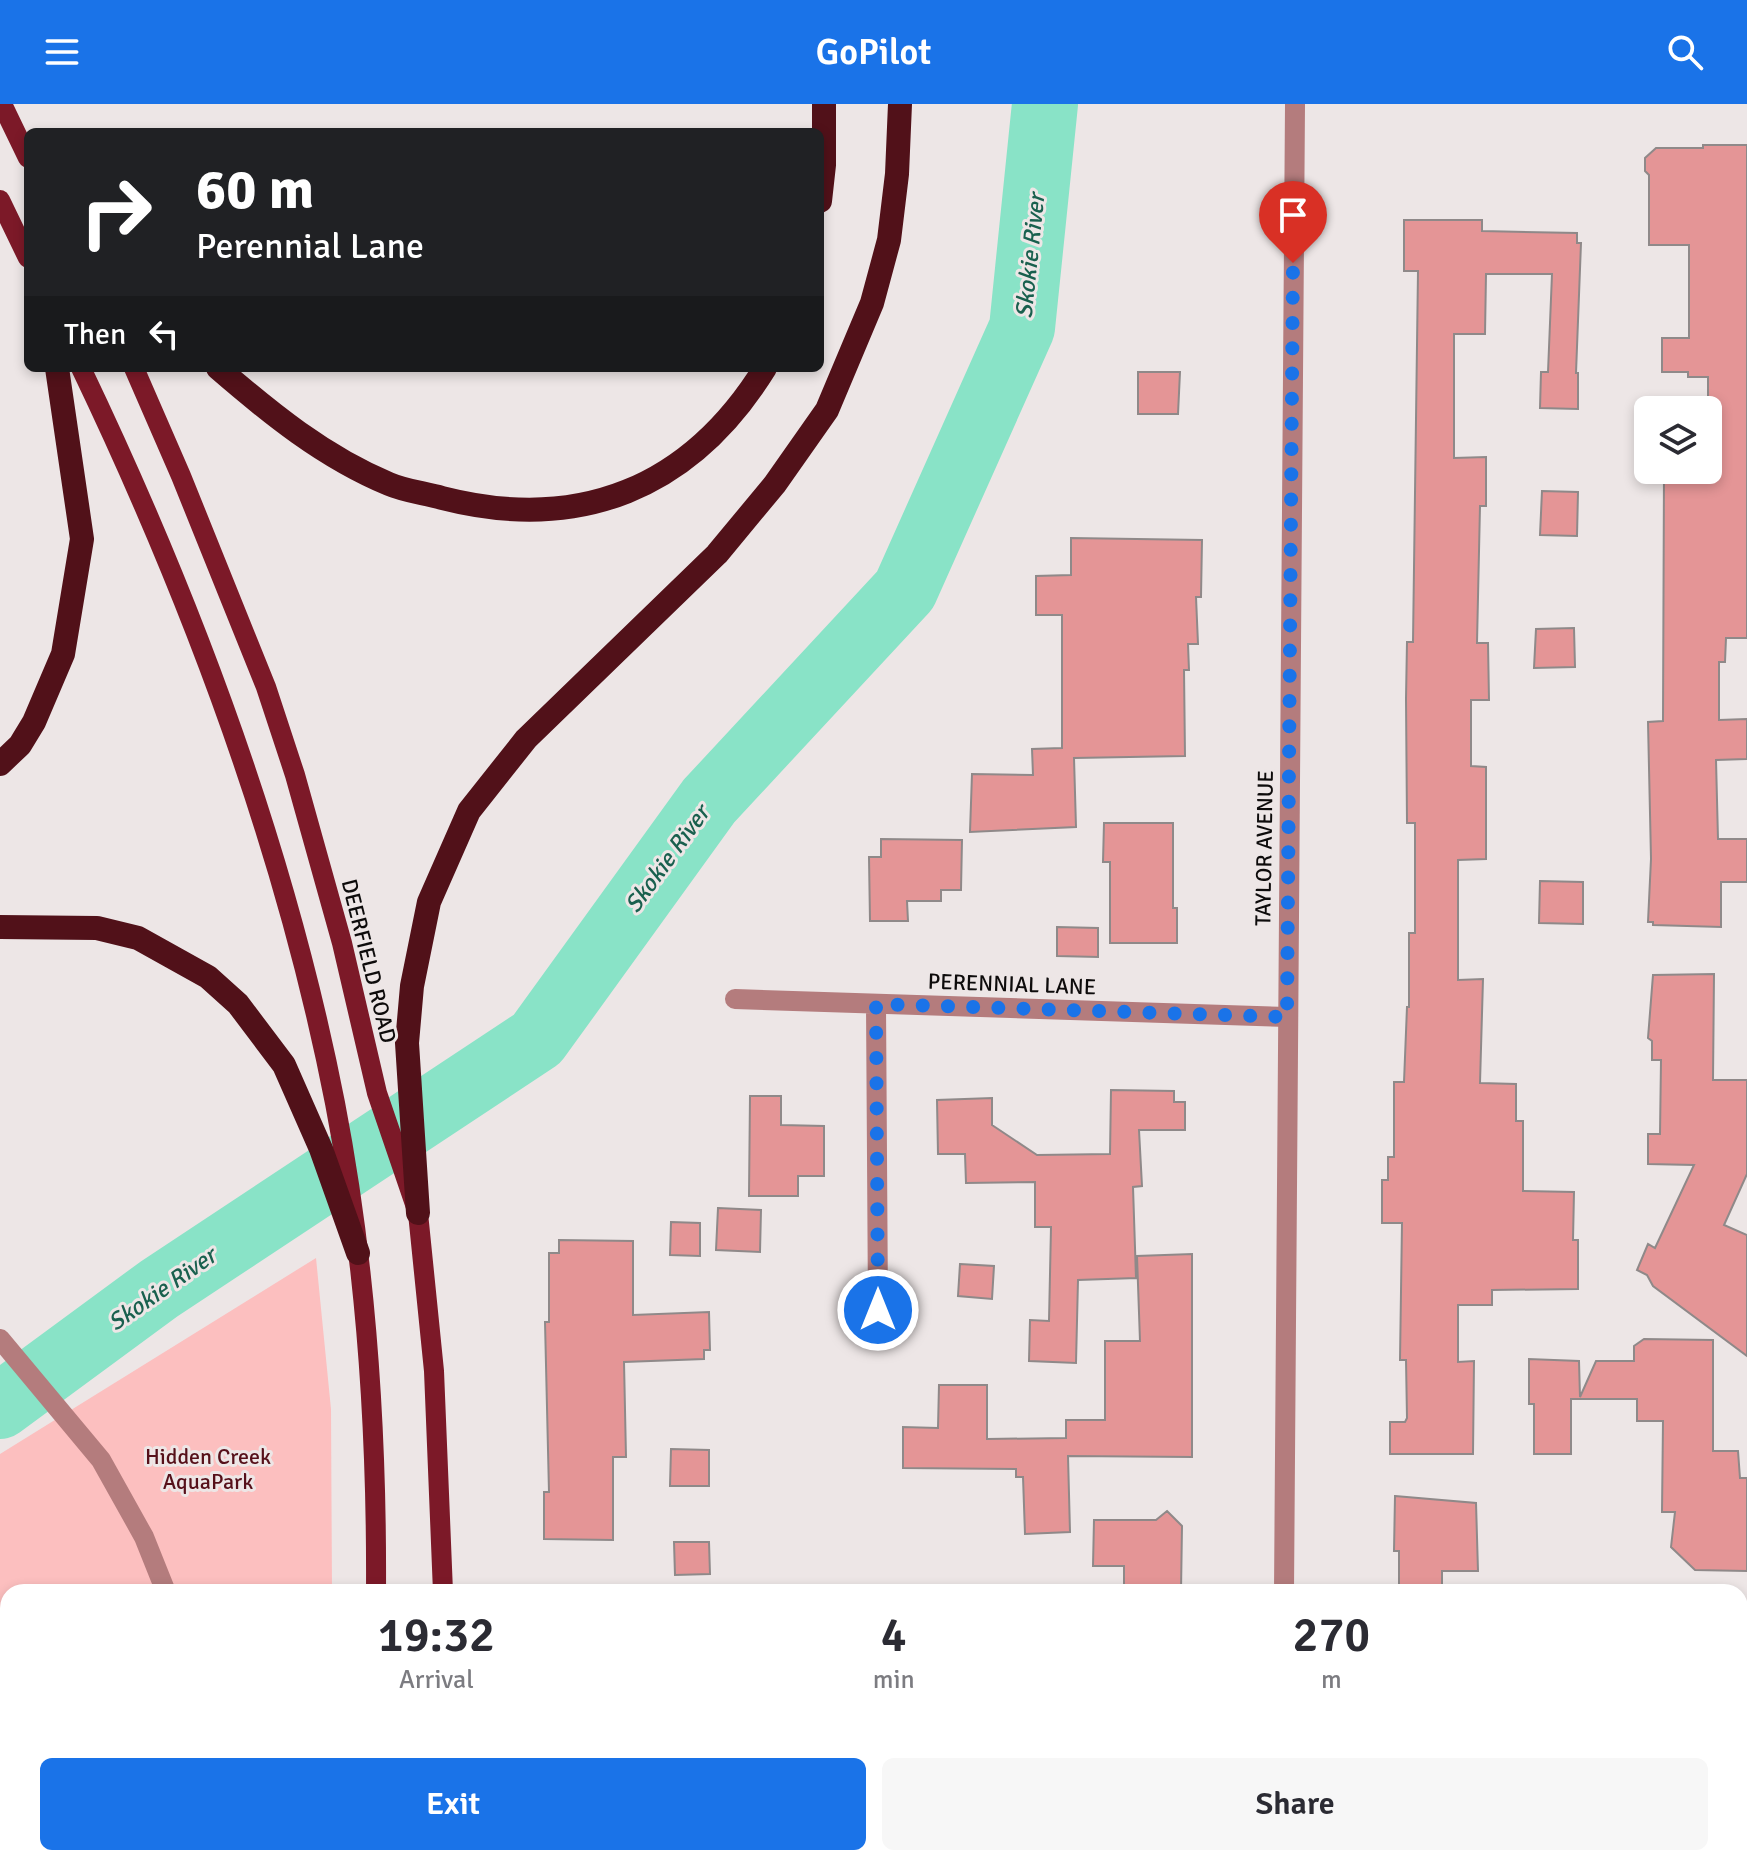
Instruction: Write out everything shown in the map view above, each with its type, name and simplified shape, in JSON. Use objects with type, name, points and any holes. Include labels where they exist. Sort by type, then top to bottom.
[{"type":"highway","points":[[824,104],[824,165]]},
{"type":"highway","points":[[418,1213],[407,1043],[412,986],[429,902],[469,811],[526,739],[717,554],[775,484],[827,410],[872,303],[889,240],[897,174],[900,104]]},
{"type":"highway","points":[[0,764],[20,745],[34,722],[63,654],[82,539],[58,372]]},
{"type":"highway","points":[[223,372],[291,430],[389,484],[482,508],[563,510],[599,502],[643,486],[684,460],[720,429],[763,372]]},
{"type":"highway","points":[[0,927],[97,928],[138,938],[208,977],[238,1004],[284,1065],[321,1149],[358,1253]]},
{"type":"main road","points":[[4,107],[24,150]]},
{"type":"main road","points":[[0,200],[24,250]]},
{"type":"main road","points":[[83,372],[141,494],[224,703],[253,788],[335,1102],[358,1253],[377,1508],[376,1584]]},
{"type":"main road","name":"DEERFIELD ROAD","points":[[136,372],[187,490],[271,702],[339,931],[377,1093],[418,1213],[434,1371],[443,1584]]},
{"type":"street","name":"TAYLOR AVENUE","points":[[1284,1584],[1295,105]]},
{"type":"street","name":"PERENNIAL LANE","points":[[735,999],[1287,1017]]},
{"type":"street","points":[[876,1004],[878,1310]]},
{"type":"street","points":[[0,1339],[101,1460],[144,1537],[163,1584]]},
{"type":"green space","name":"Hidden Creek AquaPark","points":[[316,1258],[331,1409],[332,1584],[0,1584],[0,1454]]},
{"type":"building","points":[[1703,145],[1747,145],[1747,638],[1726,638],[1725,662],[1719,662],[1719,720],[1747,719],[1747,759],[1716,760],[1718,839],[1747,839],[1747,882],[1721,882],[1721,927],[1653,925],[1653,922],[1648,922],[1651,859],[1648,722],[1663,721],[1664,484],[1722,484],[1722,396],[1708,396],[1708,377],[1688,377],[1688,372],[1662,372],[1662,338],[1689,338],[1689,245],[1649,245],[1649,175],[1645,171],[1645,158],[1656,148],[1703,148]]},
{"type":"building","points":[[1404,220],[1482,220],[1482,231],[1577,233],[1577,243],[1581,243],[1576,373],[1578,409],[1540,408],[1541,372],[1548,372],[1552,274],[1486,274],[1485,334],[1454,334],[1454,458],[1486,457],[1486,506],[1480,506],[1477,643],[1488,643],[1489,700],[1471,700],[1471,766],[1486,767],[1486,859],[1458,860],[1458,980],[1483,979],[1480,1083],[1516,1084],[1516,1121],[1523,1121],[1523,1191],[1574,1192],[1573,1240],[1578,1240],[1578,1289],[1492,1290],[1492,1305],[1458,1305],[1458,1362],[1474,1361],[1473,1454],[1390,1454],[1390,1422],[1405,1422],[1407,1418],[1406,1360],[1400,1360],[1402,1223],[1382,1223],[1382,1180],[1388,1180],[1388,1157],[1394,1157],[1394,1082],[1404,1082],[1409,1007],[1409,933],[1415,933],[1415,823],[1407,823],[1406,699],[1407,642],[1413,642],[1418,271],[1404,271]]},
{"type":"building","points":[[1138,372],[1180,372],[1178,414],[1138,414]]},
{"type":"building","points":[[1542,491],[1578,492],[1577,536],[1540,535]]},
{"type":"building","points":[[1071,538],[1202,540],[1201,597],[1196,597],[1198,644],[1188,644],[1189,670],[1184,670],[1185,756],[1074,758],[1076,827],[970,832],[972,774],[1033,775],[1032,749],[1062,748],[1062,615],[1036,615],[1036,576],[1071,575]]},
{"type":"building","points":[[1574,628],[1575,667],[1534,668],[1536,629]]},
{"type":"building","points":[[1104,823],[1173,823],[1173,908],[1177,908],[1177,943],[1110,943],[1110,862],[1103,862]]},
{"type":"building","points":[[881,839],[962,840],[961,890],[941,890],[941,901],[907,901],[908,921],[870,921],[869,857],[881,857]]},
{"type":"building","points":[[1540,881],[1583,882],[1583,924],[1539,923]]},
{"type":"building","points":[[1057,927],[1098,928],[1098,957],[1057,956]]},
{"type":"building","points":[[1714,974],[1713,1080],[1747,1080],[1747,1174],[1724,1225],[1747,1235],[1747,1356],[1653,1286],[1647,1275],[1637,1270],[1648,1244],[1655,1248],[1694,1165],[1648,1164],[1648,1134],[1660,1134],[1661,1060],[1652,1060],[1652,1041],[1648,1038],[1653,975]]},
{"type":"building","points":[[1111,1090],[1174,1091],[1174,1102],[1185,1102],[1185,1130],[1139,1130],[1142,1186],[1133,1187],[1136,1278],[1078,1280],[1076,1363],[1029,1361],[1030,1320],[1049,1321],[1051,1227],[1035,1227],[1035,1182],[966,1183],[965,1154],[938,1154],[937,1100],[992,1098],[992,1125],[1037,1155],[1110,1154]]},
{"type":"building","points":[[750,1096],[781,1096],[781,1125],[824,1126],[824,1176],[798,1176],[798,1196],[749,1196]]},
{"type":"building","points":[[718,1208],[761,1210],[760,1252],[716,1250]]},
{"type":"building","points":[[671,1222],[700,1223],[700,1256],[670,1255]]},
{"type":"building","points":[[559,1240],[633,1241],[633,1315],[709,1312],[710,1350],[704,1350],[704,1359],[624,1362],[626,1457],[613,1457],[613,1540],[544,1539],[544,1492],[549,1492],[545,1322],[549,1322],[549,1253],[559,1253]]},
{"type":"building","points":[[1192,1254],[1192,1457],[1068,1456],[1070,1532],[1025,1534],[1023,1477],[1016,1477],[1016,1469],[903,1468],[903,1427],[938,1428],[939,1385],[987,1385],[987,1439],[1066,1438],[1066,1420],[1105,1420],[1105,1341],[1140,1341],[1137,1256]]},
{"type":"building","points":[[960,1264],[994,1266],[992,1299],[958,1296]]},
{"type":"building","points":[[1644,1339],[1713,1340],[1713,1451],[1738,1451],[1740,1478],[1747,1478],[1747,1571],[1695,1570],[1671,1547],[1675,1512],[1662,1512],[1663,1421],[1637,1421],[1637,1399],[1571,1399],[1571,1454],[1534,1454],[1534,1404],[1529,1404],[1529,1359],[1579,1361],[1580,1397],[1596,1361],[1634,1361],[1634,1346]]},
{"type":"building","points":[[671,1449],[709,1450],[709,1486],[670,1486]]},
{"type":"building","points":[[1395,1496],[1476,1503],[1478,1571],[1442,1571],[1442,1584],[1399,1584],[1399,1551],[1394,1551]]},
{"type":"building","points":[[1167,1511],[1182,1526],[1181,1584],[1124,1584],[1124,1566],[1093,1566],[1094,1520],[1156,1520]]},
{"type":"building","points":[[674,1542],[709,1542],[710,1574],[675,1575]]},
{"type":"waterway","name":"Skokie River","points":[[0,1406],[159,1289],[537,1039],[709,801],[905,590],[1022,328],[1045,104]]},
{"type":"route","points":[[878,1310],[876,1004],[1287,1017],[1293,263]]}]
